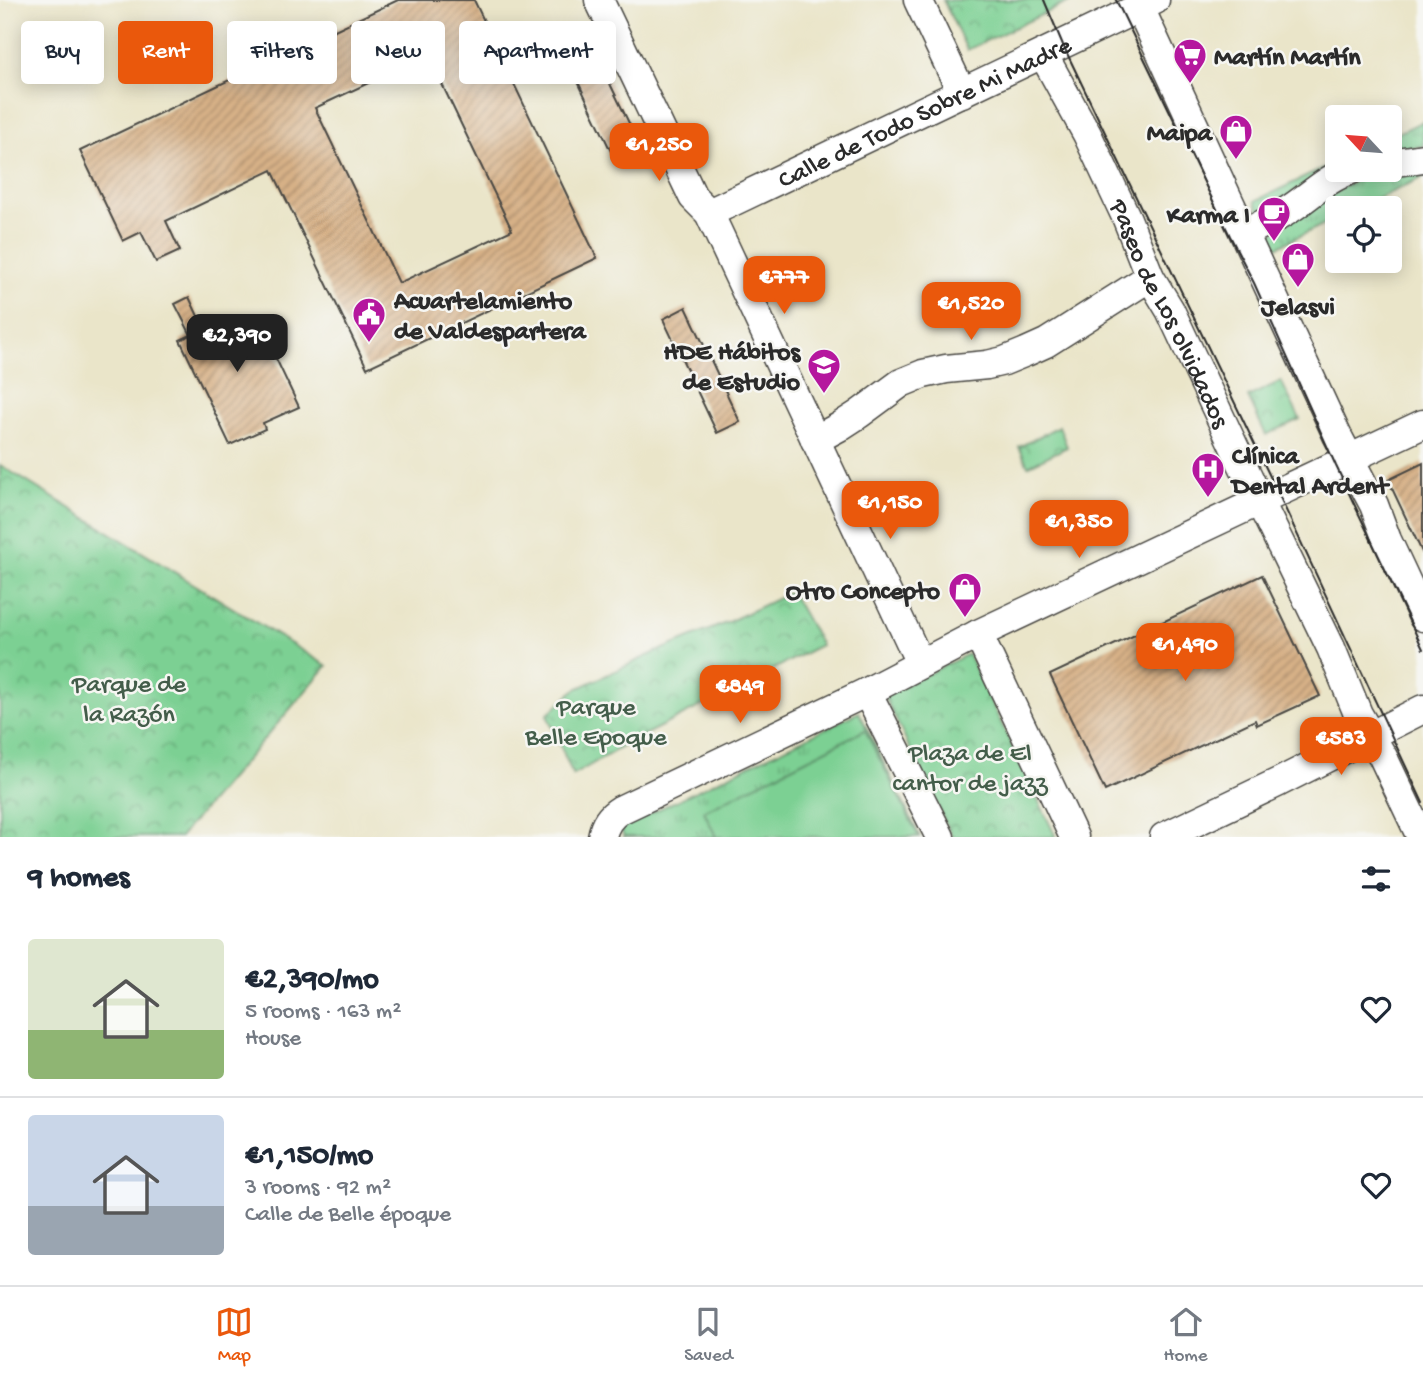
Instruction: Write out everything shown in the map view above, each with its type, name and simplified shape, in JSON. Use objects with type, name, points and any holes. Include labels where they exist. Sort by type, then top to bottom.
[{"type":"street","points":[[599,0],[693,197],[709,213],[920,663]]},
{"type":"street","points":[[918,0],[962,93]]},
{"type":"street","points":[[1148,4],[1245,233],[1337,435],[1374,505],[1387,540],[1423,617]]},
{"type":"street","name":"Calle de Todo Sobre Mi Madre","points":[[709,213],[1148,4]]},
{"type":"street","name":"Paseo de Los olvidados","points":[[1043,54],[1087,134],[1127,219],[1150,277],[1170,310],[1331,648],[1358,714],[1383,757],[1422,837]]},
{"type":"street","points":[[1402,161],[1423,158]]},
{"type":"street","points":[[1245,233],[1290,209],[1327,182]]},
{"type":"street","points":[[815,440],[859,414],[901,383],[946,369],[1004,361],[1046,343],[1150,277]]},
{"type":"street","points":[[603,834],[611,817],[620,810],[867,692],[978,634],[1423,424]]},
{"type":"street","points":[[978,634],[1073,837]]},
{"type":"street","points":[[867,692],[940,837]]},
{"type":"street","points":[[1164,837],[1423,709]]},
{"type":"green space","points":[[943,0],[1073,0],[967,50]]},
{"type":"green space","points":[[1423,121],[1423,146],[1402,149],[1402,131]]},
{"type":"green space","points":[[1325,168],[1261,214],[1255,201]]},
{"type":"green space","points":[[1423,169],[1423,177],[1383,196],[1327,196],[1352,182],[1402,182],[1402,171]]},
{"type":"green space","points":[[1325,197],[1325,224],[1277,247],[1271,234]]},
{"type":"green space","points":[[1281,381],[1300,419],[1266,435],[1248,397]]},
{"type":"green space","points":[[1059,426],[1067,447],[1028,466],[1019,447]]},
{"type":"green space","name":"Parque de la Razón","points":[[0,465],[327,666],[180,837],[0,837]]},
{"type":"green space","name":"Parque Belle Epoque","points":[[791,592],[821,645],[634,740],[573,775],[547,715],[574,690]]},
{"type":"green space","name":"Plaza de El cantor de jazz","points":[[968,654],[1056,837],[952,837],[884,695]]},
{"type":"green space","points":[[859,712],[920,837],[624,837],[620,828]]},
{"type":"green space","points":[[865,730],[919,837],[716,837],[704,811]]},
{"type":"building","points":[[398,0],[474,0],[484,21],[459,21],[459,84],[514,84],[597,258],[367,368],[272,170],[166,221],[180,251],[156,262],[141,232],[123,241],[80,151],[227,81],[227,84],[337,84],[337,29],[351,22],[351,84],[366,84],[315,108],[399,283],[512,230],[442,84],[445,84],[445,21],[354,21]]},
{"type":"building","points":[[579,84],[610,84],[642,150],[616,162]]},
{"type":"building","points":[[189,297],[204,329],[215,324],[219,332],[255,314],[299,407],[263,423],[265,429],[230,445],[180,340],[191,335],[175,304]]},
{"type":"building","points":[[686,307],[740,422],[717,433],[663,319]]},
{"type":"building","points":[[1423,463],[1423,554],[1388,480]]},
{"type":"building","points":[[1262,575],[1320,696],[1257,725],[1255,720],[1105,791],[1050,675]]},
{"type":"tram line","points":[[1044,0],[1423,803]]},
{"type":"tram line","points":[[1116,0],[1254,283],[1336,466],[1423,649]]},
{"type":"place","name":"Martín Martín","points":[[1190,85]]},
{"type":"place","name":"Maipa","points":[[1236,161]]},
{"type":"place","name":"Karma I","points":[[1274,243]]},
{"type":"place","name":"Jelasvi","points":[[1298,289]]},
{"type":"place","name":"Acuartelamiento de Valdespartera","points":[[369,344]]},
{"type":"place","name":"HDE Hábitos de Estudio","points":[[824,395]]},
{"type":"place","name":"Clínica Dental Ardent","points":[[1208,499]]},
{"type":"place","name":"Otro Concepto","points":[[965,619]]}]
